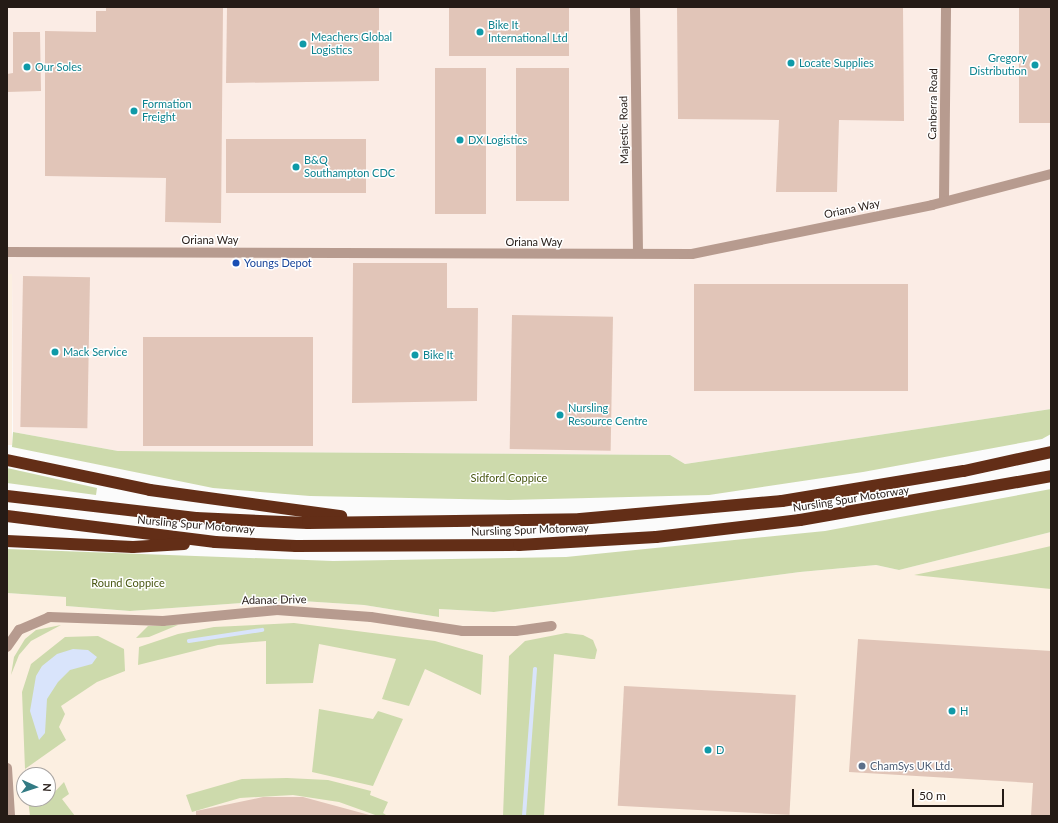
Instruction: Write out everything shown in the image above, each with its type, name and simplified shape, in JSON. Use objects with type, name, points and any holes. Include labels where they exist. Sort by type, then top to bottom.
[{"type":"highway","name":"Nursling Spur Motorway","points":[[7,496],[196,518],[388,522],[580,519],[677,513],[860,489],[1051,452]]},
{"type":"highway","points":[[7,460],[231,503],[388,522]]},
{"type":"highway","name":"Nursling Spur Motorway","points":[[7,516],[215,542],[434,546],[656,537],[859,512],[1051,476]]},
{"type":"highway","points":[[7,541],[133,547],[215,542]]},
{"type":"street","name":"Majestic Road","points":[[635,7],[638,253]]},
{"type":"street","name":"Canberra Road","points":[[944,201],[946,7]]},
{"type":"street","name":"Oriana Way","points":[[7,252],[692,254],[944,201],[1051,174]]},
{"type":"street","name":"Adanac Drive","points":[[7,647],[19,630],[49,617],[163,621],[283,610],[363,616],[462,631],[516,631],[552,626]]},
{"type":"street","points":[[7,768],[10,816]]},
{"type":"shaded area","points":[[7,7],[1051,7],[1051,409],[685,464],[670,455],[118,451],[13,432],[12,274],[7,274]]},
{"type":"shaded area","points":[[7,274],[12,274],[12,445],[7,445]]},
{"type":"shaded area","points":[[1051,532],[1051,816],[7,816],[7,593],[66,597],[66,606],[130,611],[286,600],[364,605],[439,617],[439,609],[494,612],[800,572],[876,565],[899,570]]},
{"type":"green space","name":"Sidford Coppice","points":[[1051,409],[1051,434],[1042,439],[863,472],[709,495],[509,500],[310,496],[213,488],[12,447],[13,432],[118,451],[670,455],[685,464]]},
{"type":"green space","points":[[7,468],[97,488],[96,495],[7,483]]},
{"type":"green space","name":"Round Coppice","points":[[1051,489],[1051,532],[899,570],[876,565],[800,572],[494,612],[439,609],[439,617],[364,605],[286,600],[130,611],[66,606],[66,597],[7,593],[7,549],[333,561],[566,557],[825,531]]},
{"type":"green space","points":[[1051,546],[1051,589],[914,575],[1016,554]]},
{"type":"green space","points":[[294,623],[435,641],[483,655],[481,695],[425,669],[409,706],[382,699],[396,659],[319,644],[313,683],[266,684],[266,641],[218,645],[138,665],[139,647],[178,634],[214,627]]},
{"type":"green space","points":[[61,625],[31,641],[19,655],[11,675],[14,657],[25,639],[36,630]]},
{"type":"green space","points":[[178,625],[149,637],[136,638],[148,626]]},
{"type":"green space","points":[[566,633],[583,635],[593,640],[597,650],[595,659],[554,654],[544,816],[503,816],[509,656],[525,641]]},
{"type":"green space","points":[[98,636],[124,649],[125,671],[97,682],[61,706],[65,714],[59,727],[66,740],[28,767],[25,767],[22,692],[31,664],[65,637]]},
{"type":"green space","points":[[319,709],[373,719],[378,711],[403,719],[373,786],[312,772]]},
{"type":"green space","points":[[287,778],[328,780],[371,791],[370,795],[388,802],[383,813],[386,815],[378,816],[339,802],[293,795],[240,798],[192,812],[186,795],[242,779]]},
{"type":"green space","points":[[64,782],[69,794],[62,799],[75,816],[30,816],[29,807],[56,807],[56,790]]},
{"type":"water","points":[[73,649],[88,650],[97,657],[92,664],[70,670],[58,682],[47,699],[45,733],[39,740],[30,711],[36,676],[42,666],[57,654]]},
{"type":"building","name":"Formation Freight","points":[[106,7],[223,7],[221,223],[165,222],[166,178],[45,176],[45,31],[96,32],[96,11],[106,11]]},
{"type":"building","name":"Meachers Global Logistics","points":[[379,7],[379,81],[226,83],[227,8]]},
{"type":"building","points":[[449,7],[569,7],[569,56],[449,56]]},
{"type":"building","name":"Locate Supplies","points":[[677,7],[903,7],[904,121],[839,120],[837,192],[776,192],[779,120],[678,119]]},
{"type":"building","name":"Gregory Distribution","points":[[1019,7],[1051,7],[1051,123],[1019,123]]},
{"type":"building","name":"Our Soles","points":[[13,32],[40,32],[41,91],[7,92],[7,74],[13,73]]},
{"type":"building","name":"DX Logistics","points":[[435,68],[486,68],[486,214],[435,214]]},
{"type":"building","points":[[516,68],[569,68],[569,201],[516,201]]},
{"type":"building","name":"B&Q Southampton CDC","points":[[226,139],[366,139],[366,193],[226,193]]},
{"type":"building","name":"Bike It","points":[[353,263],[447,263],[447,308],[478,308],[477,401],[352,403]]},
{"type":"building","name":"Mack Service","points":[[23,276],[90,277],[87,428],[20,427]]},
{"type":"building","points":[[694,284],[908,284],[908,391],[694,391]]},
{"type":"building","name":"Nursling Resource Centre","points":[[512,315],[613,317],[611,451],[510,449]]},
{"type":"building","points":[[143,337],[313,337],[313,446],[143,446]]},
{"type":"building","name":"H","points":[[858,639],[1051,651],[1051,816],[1031,816],[1033,783],[849,772]]},
{"type":"building","name":"D","points":[[624,686],[796,695],[789,815],[618,806]]},
{"type":"building","points":[[263,797],[303,797],[373,816],[196,816],[196,811]]},
{"type":"waterway","points":[[189,641],[262,630]]},
{"type":"waterway","points":[[524,816],[535,669]]},
{"type":"place","name":"Bike It International Ltd","points":[[480,32]]},
{"type":"place","name":"Meachers Global Logistics","points":[[303,44]]},
{"type":"place","name":"Locate Supplies","points":[[791,63]]},
{"type":"place","name":"Gregory Distribution","points":[[1035,65]]},
{"type":"place","name":"Our Soles","points":[[27,67]]},
{"type":"place","name":"Formation Freight","points":[[134,111]]},
{"type":"place","name":"DX Logistics","points":[[460,140]]},
{"type":"place","name":"B&Q Southampton CDC","points":[[296,167]]},
{"type":"place","name":"Youngs Depot","points":[[236,263]]},
{"type":"place","name":"Mack Service","points":[[55,352]]},
{"type":"place","name":"Bike It","points":[[415,355]]},
{"type":"place","name":"Nursling Resource Centre","points":[[560,415]]},
{"type":"place","name":"H","points":[[952,711]]},
{"type":"place","name":"D","points":[[708,750]]},
{"type":"place","name":"ChamSys UK Ltd.","points":[[862,766]]}]
